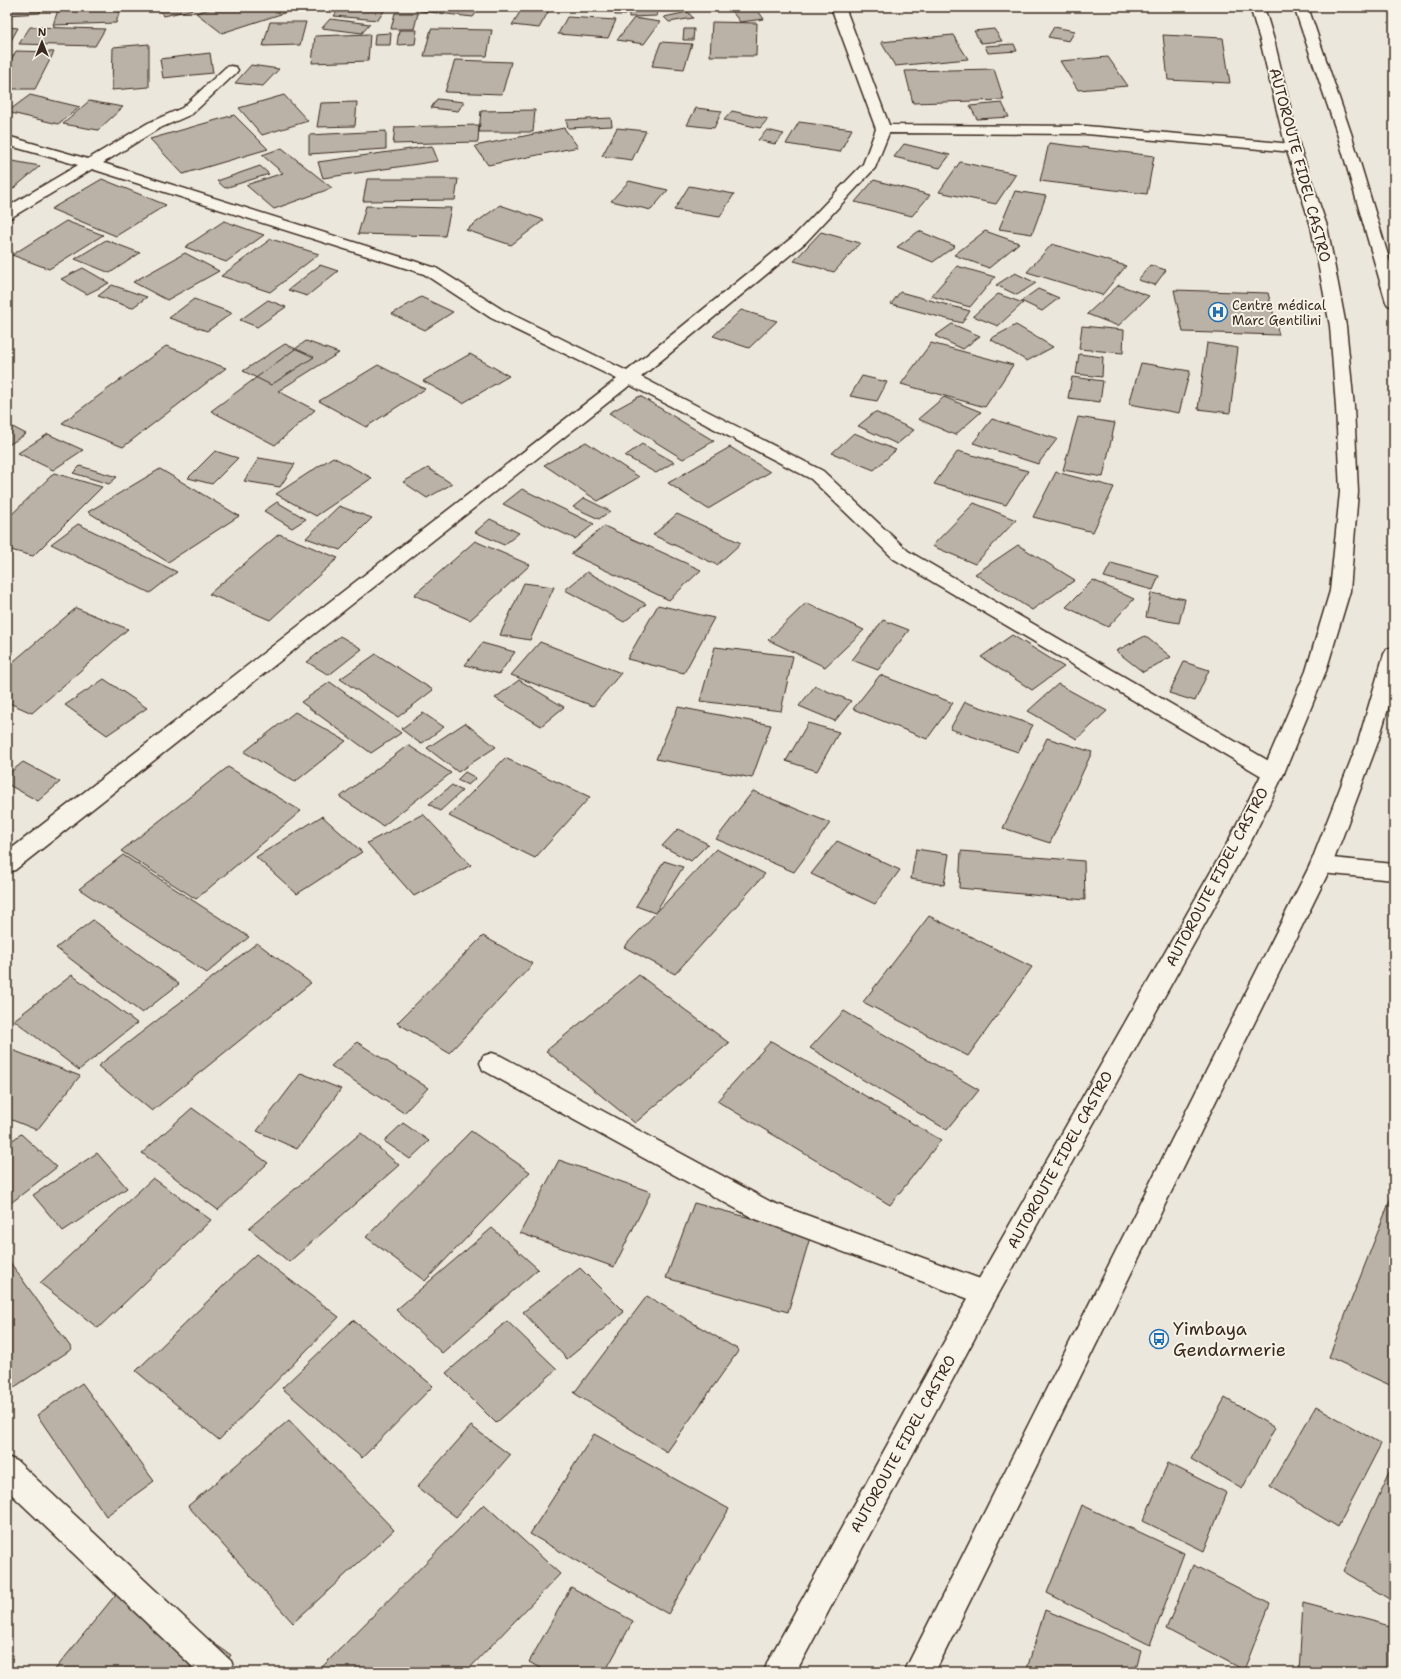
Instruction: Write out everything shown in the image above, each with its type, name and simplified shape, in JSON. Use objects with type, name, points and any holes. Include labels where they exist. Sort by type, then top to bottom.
[{"type":"main road","points":[[7,864],[630,378],[800,238],[870,165],[883,129],[838,7]]},
{"type":"main road","name":"AUTOROUTE FIDEL CASTRO","points":[[779,1672],[985,1293],[1240,841],[1272,773],[1316,671],[1340,590],[1349,492],[1345,407],[1338,326],[1319,226],[1293,148],[1268,40],[1257,7]]},
{"type":"main road","points":[[1301,7],[1344,133],[1394,302]]},
{"type":"main road","points":[[7,214],[152,126],[187,111],[231,70]]},
{"type":"main road","points":[[883,129],[1086,130],[1293,148]]},
{"type":"main road","points":[[7,140],[91,164],[430,271],[497,314],[630,378],[817,475],[901,555],[1272,773]]},
{"type":"main road","points":[[919,1672],[1321,865],[1368,742],[1394,654]]},
{"type":"main road","points":[[1321,865],[1394,872]]},
{"type":"main road","points":[[492,1063],[762,1210],[985,1293]]},
{"type":"main road","points":[[7,1471],[220,1672]]},
{"type":"building","points":[[7,7],[42,7],[40,13],[7,15]]},
{"type":"building","points":[[59,7],[121,7],[116,23],[53,25]]},
{"type":"building","points":[[156,7],[203,7],[164,16]]},
{"type":"building","points":[[215,7],[280,7],[287,12],[222,33],[196,13]]},
{"type":"building","points":[[340,7],[386,8],[378,20],[334,16]]},
{"type":"building","points":[[423,7],[481,7],[473,17],[420,11]]},
{"type":"building","points":[[523,7],[551,7],[539,28],[512,25]]},
{"type":"building","points":[[572,7],[597,7],[594,11]]},
{"type":"building","points":[[613,7],[624,7],[626,15],[615,15]]},
{"type":"building","points":[[629,7],[656,7],[657,16],[629,17]]},
{"type":"building","points":[[755,7],[764,19],[740,22],[730,9]]},
{"type":"building","points":[[688,12],[693,18],[669,22],[664,17]]},
{"type":"building","points":[[395,13],[418,13],[414,29],[391,29]]},
{"type":"building","points":[[567,17],[616,20],[608,38],[558,34]]},
{"type":"building","points":[[634,18],[660,22],[644,44],[617,40]]},
{"type":"building","points":[[330,19],[370,24],[362,33],[322,28]]},
{"type":"building","points":[[270,22],[306,22],[300,45],[263,46]]},
{"type":"building","points":[[712,22],[757,23],[756,56],[710,56]]},
{"type":"building","points":[[7,27],[18,28],[8,46],[7,46]]},
{"type":"building","points":[[30,27],[105,29],[95,46],[19,44]]},
{"type":"building","points":[[1054,27],[1075,31],[1069,41],[1048,37]]},
{"type":"building","points":[[431,29],[492,30],[487,56],[424,56]]},
{"type":"building","points":[[684,29],[694,29],[693,40],[683,40]]},
{"type":"building","points":[[994,29],[1002,41],[981,43],[974,31]]},
{"type":"building","points":[[399,30],[417,30],[415,44],[397,45]]},
{"type":"building","points":[[391,33],[390,45],[374,45],[375,34]]},
{"type":"building","points":[[370,34],[368,61],[312,63],[315,36]]},
{"type":"building","points":[[953,35],[968,59],[895,66],[881,42]]},
{"type":"building","points":[[1163,35],[1223,38],[1230,83],[1168,80]]},
{"type":"building","points":[[661,42],[692,44],[684,69],[652,66]]},
{"type":"building","points":[[149,44],[149,87],[112,90],[113,47]]},
{"type":"building","points":[[1014,44],[1017,51],[988,53],[985,46]]},
{"type":"building","points":[[16,51],[54,52],[35,89],[7,89],[7,67]]},
{"type":"building","points":[[210,53],[213,73],[163,78],[160,59]]},
{"type":"building","points":[[1108,57],[1128,86],[1078,90],[1060,61]]},
{"type":"building","points":[[455,60],[511,62],[502,94],[445,92]]},
{"type":"building","points":[[251,65],[279,69],[263,86],[235,83]]},
{"type":"building","points":[[994,69],[1004,100],[913,103],[905,71]]},
{"type":"building","points":[[30,95],[80,107],[58,124],[7,112]]},
{"type":"building","points":[[284,95],[308,121],[262,135],[239,108]]},
{"type":"building","points":[[437,99],[464,102],[458,111],[431,108]]},
{"type":"building","points":[[89,101],[123,107],[98,130],[63,124]]},
{"type":"building","points":[[357,102],[355,126],[317,127],[321,103]]},
{"type":"building","points":[[1002,103],[1009,117],[977,119],[970,106]]},
{"type":"building","points":[[696,108],[722,111],[714,128],[687,125]]},
{"type":"building","points":[[535,110],[533,132],[479,132],[481,111]]},
{"type":"building","points":[[732,111],[768,119],[760,128],[724,120]]},
{"type":"building","points":[[234,115],[268,149],[183,174],[150,139]]},
{"type":"building","points":[[611,118],[612,126],[568,128],[566,120]]},
{"type":"building","points":[[799,122],[852,129],[840,152],[786,144]]},
{"type":"building","points":[[479,125],[478,142],[393,144],[395,127]]},
{"type":"building","points":[[564,128],[578,147],[488,165],[475,146]]},
{"type":"building","points":[[617,128],[646,131],[632,160],[602,156]]},
{"type":"building","points":[[767,130],[784,134],[775,144],[758,140]]},
{"type":"building","points":[[386,131],[386,149],[309,154],[309,135]]},
{"type":"building","points":[[1049,143],[1154,156],[1147,194],[1040,181]]},
{"type":"building","points":[[904,144],[950,155],[940,168],[894,157]]},
{"type":"building","points":[[432,146],[438,161],[323,178],[318,162]]},
{"type":"building","points":[[282,148],[332,188],[274,209],[246,185],[283,173],[262,155]]},
{"type":"building","points":[[7,160],[40,166],[7,194]]},
{"type":"building","points":[[960,162],[1016,174],[996,204],[939,192]]},
{"type":"building","points":[[260,166],[269,174],[225,188],[217,181]]},
{"type":"building","points":[[102,179],[166,205],[116,236],[51,209]]},
{"type":"building","points":[[367,179],[458,179],[455,200],[363,201]]},
{"type":"building","points":[[874,180],[930,195],[912,216],[855,202]]},
{"type":"building","points":[[629,181],[668,190],[651,210],[611,201]]},
{"type":"building","points":[[689,186],[734,194],[720,217],[674,210]]},
{"type":"building","points":[[1015,191],[1046,196],[1032,234],[999,229]]},
{"type":"building","points":[[500,205],[544,220],[511,245],[466,230]]},
{"type":"building","points":[[366,206],[451,208],[445,236],[358,234]]},
{"type":"building","points":[[66,221],[103,235],[49,269],[12,255]]},
{"type":"building","points":[[224,221],[264,235],[226,262],[185,247]]},
{"type":"building","points":[[919,231],[955,246],[933,262],[897,247]]},
{"type":"building","points":[[985,231],[1019,243],[989,268],[954,255]]},
{"type":"building","points":[[821,232],[860,243],[834,272],[794,261]]},
{"type":"building","points":[[271,239],[319,254],[270,292],[221,276]]},
{"type":"building","points":[[106,240],[140,253],[110,273],[75,259]]},
{"type":"building","points":[[1052,244],[1126,266],[1102,295],[1027,272]]},
{"type":"building","points":[[185,253],[219,271],[167,300],[133,282]]},
{"type":"building","points":[[320,265],[338,271],[307,296],[288,290]]},
{"type":"building","points":[[1150,265],[1166,270],[1155,285],[1138,280]]},
{"type":"building","points":[[957,266],[995,277],[970,307],[931,296]]},
{"type":"building","points":[[83,268],[109,283],[87,294],[61,279]]},
{"type":"building","points":[[1015,273],[1036,283],[1017,295],[996,285]]},
{"type":"building","points":[[112,285],[147,297],[132,308],[98,296]]},
{"type":"building","points":[[1119,285],[1149,296],[1118,326],[1087,314]]},
{"type":"building","points":[[1038,289],[1059,298],[1042,311],[1021,301]]},
{"type":"building","points":[[1174,290],[1268,293],[1279,335],[1183,332]]},
{"type":"building","points":[[900,292],[970,311],[962,323],[891,304]]},
{"type":"building","points":[[998,294],[1023,303],[998,326],[973,316]]},
{"type":"building","points":[[421,297],[453,312],[425,330],[392,314]]},
{"type":"building","points":[[194,299],[232,313],[207,331],[169,318]]},
{"type":"building","points":[[268,300],[286,307],[257,327],[240,320]]},
{"type":"building","points":[[741,310],[777,321],[749,348],[713,336]]},
{"type":"building","points":[[952,324],[980,336],[963,349],[935,336]]},
{"type":"building","points":[[1016,325],[1053,347],[1027,361],[990,339]]},
{"type":"building","points":[[1082,326],[1124,330],[1123,353],[1079,349]]},
{"type":"building","points":[[306,341],[339,353],[278,391],[315,410],[275,445],[211,411]]},
{"type":"building","points":[[931,343],[1013,365],[985,407],[901,384]]},
{"type":"building","points":[[1207,343],[1238,348],[1230,413],[1198,409]]},
{"type":"building","points":[[285,344],[314,357],[271,385],[243,371]]},
{"type":"building","points":[[166,346],[226,368],[123,447],[62,423]]},
{"type":"building","points":[[470,354],[509,376],[463,403],[423,381]]},
{"type":"building","points":[[1079,354],[1103,357],[1102,377],[1076,374]]},
{"type":"building","points":[[1141,363],[1190,371],[1179,413],[1129,404]]},
{"type":"building","points":[[378,365],[425,389],[366,427],[319,401]]},
{"type":"building","points":[[862,376],[887,382],[877,401],[850,396]]},
{"type":"building","points":[[1072,377],[1103,381],[1100,402],[1068,398]]},
{"type":"building","points":[[640,396],[714,441],[683,459],[609,413]]},
{"type":"building","points":[[944,397],[981,412],[955,435],[918,419]]},
{"type":"building","points":[[875,412],[914,430],[897,444],[858,426]]},
{"type":"building","points":[[1078,417],[1115,423],[1103,477],[1063,470]]},
{"type":"building","points":[[992,419],[1057,439],[1038,464],[973,443]]},
{"type":"building","points":[[7,424],[26,434],[7,446]]},
{"type":"building","points":[[854,433],[896,450],[874,470],[832,453]]},
{"type":"building","points":[[48,434],[83,450],[53,470],[18,453]]},
{"type":"building","points":[[586,442],[639,477],[598,501],[544,465]]},
{"type":"building","points":[[642,444],[674,462],[656,473],[625,456]]},
{"type":"building","points":[[730,447],[770,472],[708,509],[668,483]]},
{"type":"building","points":[[215,451],[238,458],[212,484],[188,478]]},
{"type":"building","points":[[958,451],[1028,471],[1006,505],[934,484]]},
{"type":"building","points":[[333,457],[372,478],[316,516],[276,494]]},
{"type":"building","points":[[259,458],[295,464],[280,487],[244,481]]},
{"type":"building","points":[[80,466],[117,477],[109,484],[73,473]]},
{"type":"building","points":[[428,468],[452,484],[427,498],[403,482]]},
{"type":"building","points":[[160,469],[239,516],[168,562],[88,512]]},
{"type":"building","points":[[1056,472],[1114,487],[1093,532],[1033,517]]},
{"type":"building","points":[[54,473],[102,487],[33,556],[7,549],[7,519]]},
{"type":"building","points":[[522,489],[594,524],[575,539],[503,504]]},
{"type":"building","points":[[584,498],[610,511],[599,519],[573,507]]},
{"type":"building","points":[[277,502],[306,519],[292,528],[264,511]]},
{"type":"building","points":[[974,503],[1016,520],[975,564],[932,546]]},
{"type":"building","points":[[339,506],[372,518],[340,550],[306,538]]},
{"type":"building","points":[[677,514],[741,543],[717,565],[653,535]]},
{"type":"building","points":[[490,519],[519,533],[504,545],[475,532]]},
{"type":"building","points":[[78,524],[177,572],[150,593],[51,544]]},
{"type":"building","points":[[604,526],[701,570],[669,600],[571,554]]},
{"type":"building","points":[[279,534],[338,558],[270,620],[209,594]]},
{"type":"building","points":[[475,541],[530,565],[470,620],[414,595]]},
{"type":"building","points":[[1018,545],[1075,580],[1032,610],[975,574]]},
{"type":"building","points":[[1111,563],[1159,576],[1153,590],[1104,577]]},
{"type":"building","points":[[587,572],[646,604],[624,622],[565,590]]},
{"type":"building","points":[[1093,580],[1134,599],[1108,627],[1066,607]]},
{"type":"building","points":[[524,583],[554,587],[530,640],[500,635]]},
{"type":"building","points":[[1151,593],[1185,599],[1179,623],[1146,617]]},
{"type":"building","points":[[806,603],[864,630],[825,667],[768,640]]},
{"type":"building","points":[[658,605],[714,618],[684,673],[627,659]]},
{"type":"building","points":[[76,608],[128,629],[32,713],[7,702],[7,667]]},
{"type":"building","points":[[883,620],[909,630],[878,670],[852,660]]},
{"type":"building","points":[[1012,635],[1064,667],[1032,690],[981,657]]},
{"type":"building","points":[[340,636],[362,649],[329,675],[307,662]]},
{"type":"building","points":[[1145,636],[1171,657],[1143,672],[1116,651]]},
{"type":"building","points":[[540,642],[621,673],[593,706],[511,675]]},
{"type":"building","points":[[482,643],[515,652],[499,674],[465,665]]},
{"type":"building","points":[[715,647],[793,656],[781,711],[700,701]]},
{"type":"building","points":[[376,654],[433,690],[398,717],[340,679]]},
{"type":"building","points":[[1184,662],[1209,670],[1195,701],[1169,693]]},
{"type":"building","points":[[880,675],[953,703],[927,739],[853,709]]},
{"type":"building","points":[[104,679],[147,708],[107,735],[65,705]]},
{"type":"building","points":[[519,680],[564,707],[541,726],[495,698]]},
{"type":"building","points":[[330,682],[401,733],[371,753],[301,702]]},
{"type":"building","points":[[1058,684],[1107,711],[1077,739],[1028,711]]},
{"type":"building","points":[[815,686],[851,701],[835,721],[799,706]]},
{"type":"building","points":[[965,702],[1033,725],[1018,752],[950,729]]},
{"type":"building","points":[[678,707],[771,725],[752,778],[656,759]]},
{"type":"building","points":[[295,712],[346,741],[295,782],[244,752]]},
{"type":"building","points":[[423,713],[444,727],[421,744],[401,729]]},
{"type":"building","points":[[465,723],[496,747],[458,772],[427,748]]},
{"type":"building","points":[[808,723],[839,732],[817,771],[786,761]]},
{"type":"building","points":[[1047,738],[1092,752],[1050,843],[1003,828]]},
{"type":"building","points":[[408,745],[451,773],[383,826],[340,797]]},
{"type":"building","points":[[505,758],[590,797],[535,858],[449,816]]},
{"type":"building","points":[[23,762],[60,782],[38,801],[7,784],[7,775]]},
{"type":"building","points":[[228,767],[301,811],[196,899],[121,851]]},
{"type":"building","points":[[465,772],[476,778],[468,785],[457,780]]},
{"type":"building","points":[[452,785],[462,791],[440,811],[429,804]]},
{"type":"building","points":[[753,791],[830,823],[794,872],[716,839]]},
{"type":"building","points":[[423,814],[471,865],[414,896],[367,843]]},
{"type":"building","points":[[322,816],[362,852],[297,894],[256,857]]},
{"type":"building","points":[[678,829],[708,844],[691,861],[662,846]]},
{"type":"building","points":[[837,841],[900,870],[875,904],[811,874]]},
{"type":"building","points":[[716,849],[765,874],[675,974],[624,947]]},
{"type":"building","points":[[916,849],[949,854],[944,885],[911,879]]},
{"type":"building","points":[[961,851],[1084,861],[1085,900],[959,888]]},
{"type":"building","points":[[123,855],[249,937],[207,973],[79,889]]},
{"type":"building","points":[[664,861],[683,867],[655,913],[636,906]]},
{"type":"building","points":[[929,916],[1032,967],[968,1056],[863,1002]]},
{"type":"building","points":[[93,920],[179,984],[142,1013],[56,948]]},
{"type":"building","points":[[483,936],[533,964],[449,1053],[397,1023]]},
{"type":"building","points":[[257,943],[311,983],[152,1111],[98,1066]]},
{"type":"building","points":[[72,975],[137,1023],[79,1070],[14,1020]]},
{"type":"building","points":[[639,975],[729,1043],[635,1123],[546,1051]]},
{"type":"building","points":[[844,1011],[979,1090],[947,1130],[810,1048]]},
{"type":"building","points":[[771,1041],[941,1140],[890,1205],[717,1101]]},
{"type":"building","points":[[357,1042],[428,1088],[404,1113],[331,1066]]},
{"type":"building","points":[[7,1048],[80,1076],[37,1130],[7,1118]]},
{"type":"building","points":[[301,1073],[341,1089],[297,1149],[257,1131]]},
{"type":"building","points":[[192,1108],[268,1163],[218,1210],[142,1153]]},
{"type":"building","points":[[403,1123],[429,1141],[410,1159],[384,1141]]},
{"type":"building","points":[[471,1131],[530,1172],[425,1281],[366,1237]]},
{"type":"building","points":[[361,1133],[399,1165],[289,1262],[249,1228]]},
{"type":"building","points":[[21,1134],[57,1167],[7,1206],[7,1144]]},
{"type":"building","points":[[97,1153],[127,1188],[63,1231],[33,1195]]},
{"type":"building","points":[[559,1160],[651,1192],[614,1267],[520,1233]]},
{"type":"building","points":[[153,1178],[211,1220],[98,1328],[40,1283]]},
{"type":"building","points":[[1391,1198],[1394,1199],[1394,1387],[1329,1357]]},
{"type":"building","points":[[694,1203],[811,1234],[788,1312],[666,1278]]},
{"type":"building","points":[[492,1228],[538,1269],[442,1353],[396,1310]]},
{"type":"building","points":[[256,1254],[339,1317],[219,1440],[136,1371]]},
{"type":"building","points":[[7,1258],[72,1349],[10,1390],[7,1385]]},
{"type":"building","points":[[580,1268],[624,1312],[567,1359],[523,1312]]},
{"type":"building","points":[[647,1296],[739,1350],[667,1452],[574,1393]]},
{"type":"building","points":[[353,1320],[433,1386],[362,1458],[282,1388]]},
{"type":"building","points":[[507,1321],[557,1369],[496,1423],[446,1373]]},
{"type":"building","points":[[82,1383],[154,1481],[106,1516],[37,1415]]},
{"type":"building","points":[[1225,1398],[1275,1428],[1242,1489],[1191,1459]]},
{"type":"building","points":[[1316,1406],[1381,1444],[1338,1527],[1270,1486]]},
{"type":"building","points":[[289,1420],[394,1530],[293,1623],[188,1506]]},
{"type":"building","points":[[471,1426],[510,1455],[456,1517],[417,1487]]},
{"type":"building","points":[[594,1434],[729,1509],[668,1614],[530,1534]]},
{"type":"building","points":[[1168,1463],[1227,1493],[1204,1551],[1143,1521]]},
{"type":"building","points":[[1393,1466],[1394,1467],[1394,1602],[1343,1571]]},
{"type":"building","points":[[484,1504],[560,1574],[466,1672],[323,1672],[320,1669]]},
{"type":"building","points":[[1082,1505],[1184,1553],[1150,1645],[1047,1593]]},
{"type":"building","points":[[1193,1565],[1270,1604],[1244,1670],[1166,1629]]},
{"type":"building","points":[[125,1583],[231,1655],[218,1672],[53,1672]]},
{"type":"building","points":[[571,1587],[633,1621],[605,1672],[547,1672],[529,1662]]},
{"type":"building","points":[[1303,1603],[1394,1627],[1394,1672],[1299,1672]]},
{"type":"building","points":[[1045,1610],[1141,1650],[1135,1672],[1026,1672]]},
{"type":"place","name":"Centre médical Marc Gentilini","points":[[1218,312]]},
{"type":"place","name":"Yimbaya Gendarmerie","points":[[1159,1339]]}]
